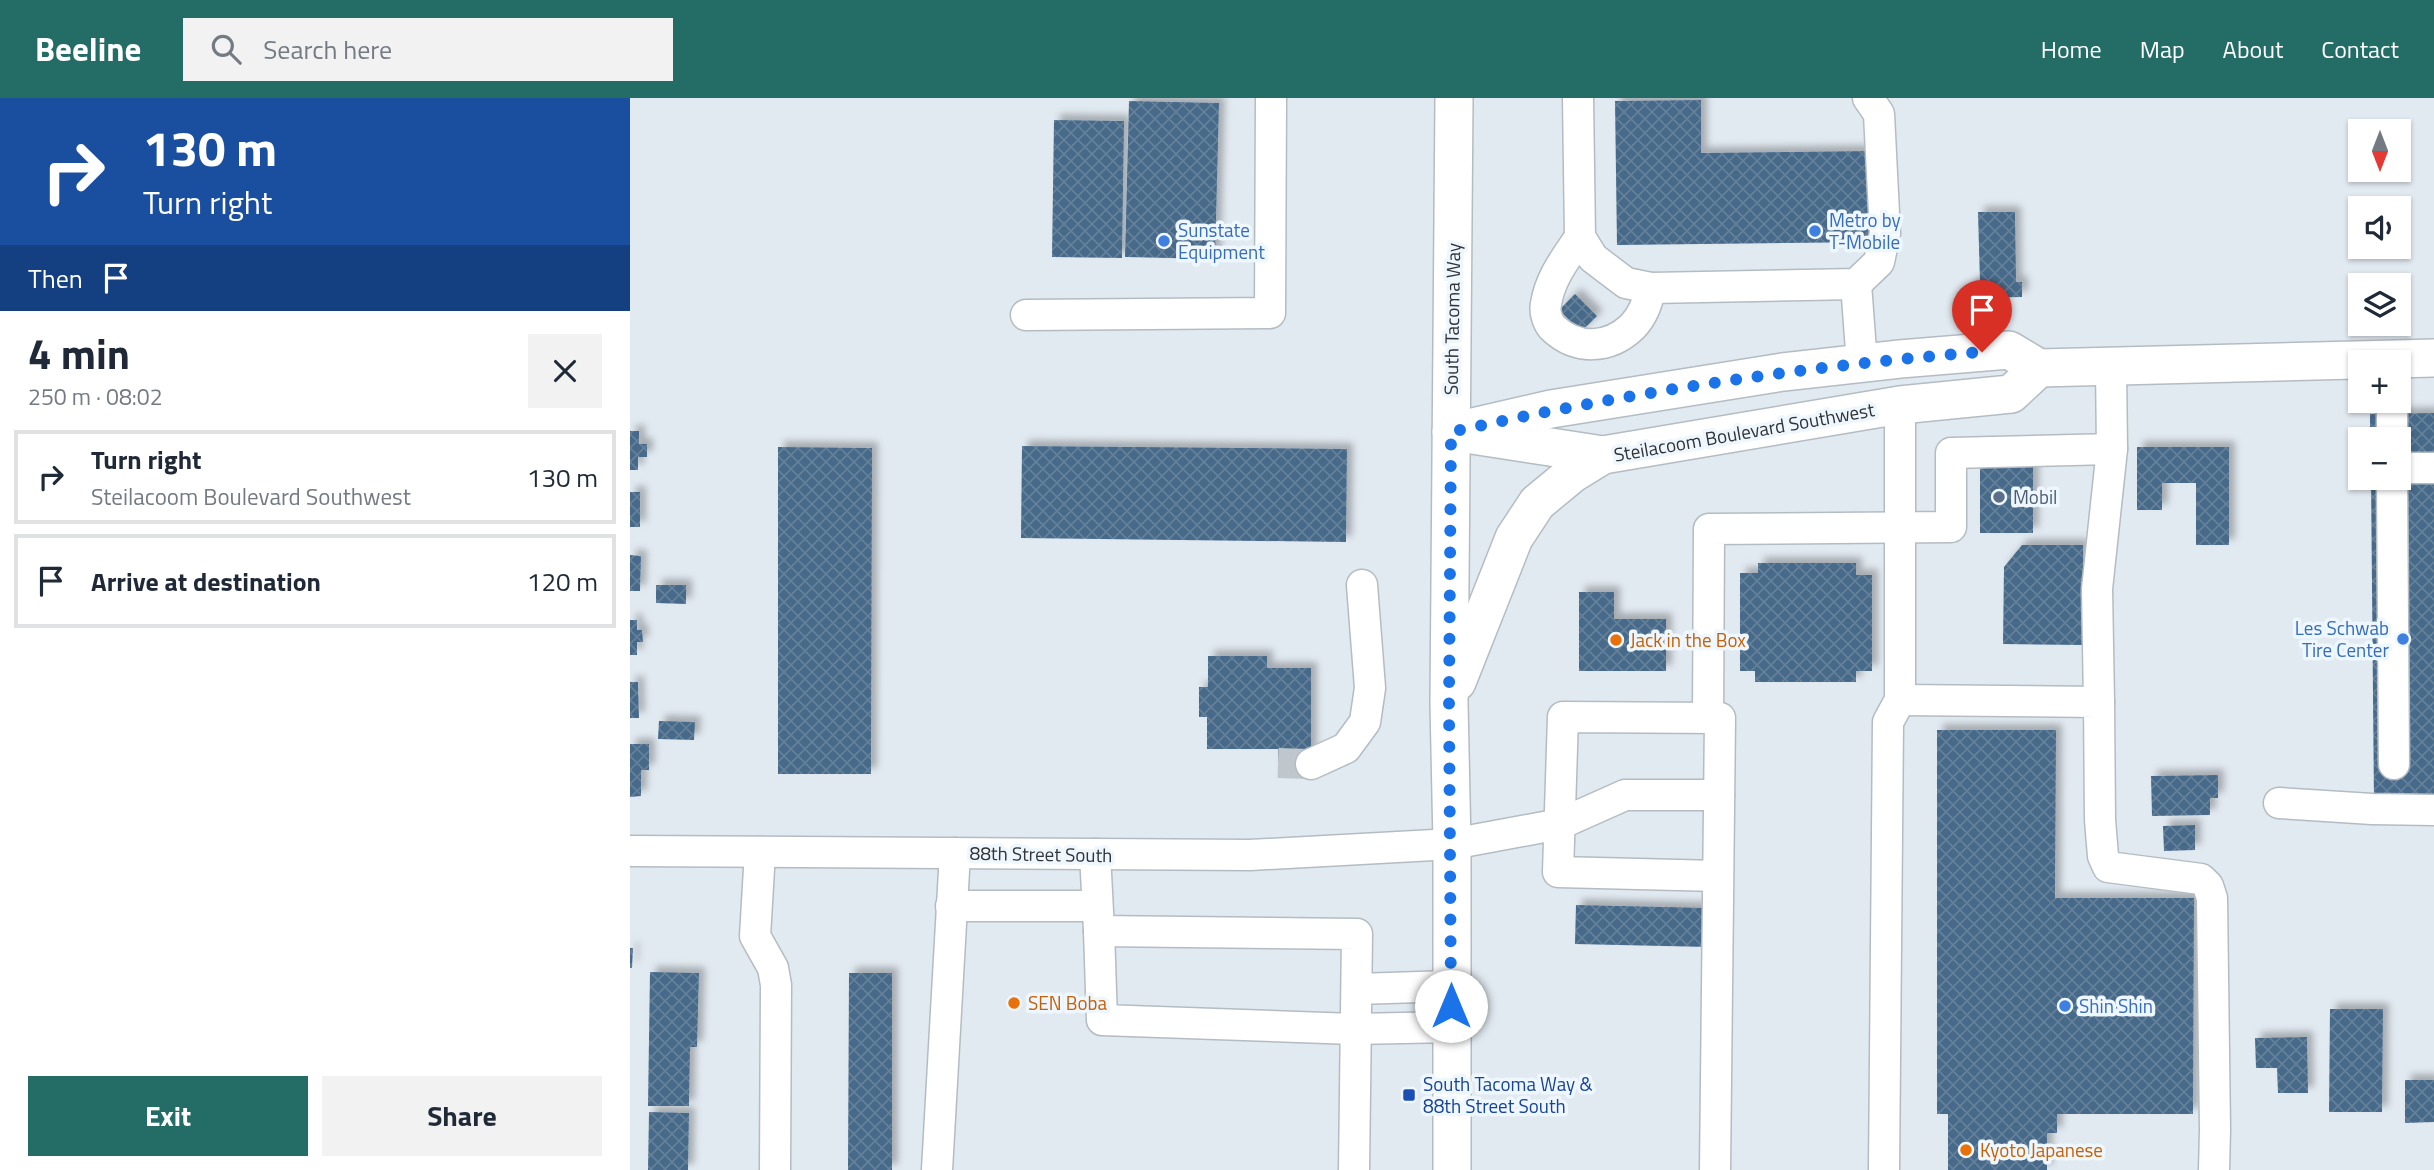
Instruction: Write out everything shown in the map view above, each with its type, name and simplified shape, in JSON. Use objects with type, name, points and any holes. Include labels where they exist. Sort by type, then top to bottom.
[{"type":"main road","name":"South Tacoma Way","points":[[1452,1170],[1449,703],[1454,98]]},
{"type":"main road","points":[[1451,432],[1551,409],[1783,372],[2009,350],[2039,369],[2348,362]]},
{"type":"main road","points":[[2411,360],[2434,358]]},
{"type":"main road","name":"Steilacoom Boulevard Southwest","points":[[1451,432],[1603,455],[1900,405],[2011,394],[2039,369]]},
{"type":"main road","points":[[1449,703],[1514,538],[1537,503],[1572,474],[1603,455]]},
{"type":"street","points":[[1026,315],[1270,313],[1271,98]]},
{"type":"street","points":[[1578,98],[1580,237],[1593,258],[1626,283],[1651,288],[1856,284],[1879,262],[1885,233],[1874,106]]},
{"type":"street","points":[[1580,237],[1556,272],[1545,307],[1550,325],[1565,339],[1593,344],[1620,335],[1641,315],[1651,288]]},
{"type":"street","points":[[1856,284],[1861,363]]},
{"type":"street","points":[[2111,366],[2112,449],[2097,589],[2100,820],[2103,856],[2108,867],[2201,879],[2208,886],[2212,898],[2214,1170]]},
{"type":"street","points":[[1884,1170],[1888,722],[1900,700],[1900,405]]},
{"type":"street","points":[[1708,718],[1710,529],[1951,527],[1951,453],[2112,449]]},
{"type":"street","points":[[2411,468],[2434,468]]},
{"type":"street","points":[[2392,490],[2394,764]]},
{"type":"street","points":[[1311,764],[1346,748],[1365,722],[1370,688],[1362,585]]},
{"type":"street","points":[[1900,700],[2099,702]]},
{"type":"street","points":[[1715,1170],[1720,718],[1563,716],[1558,872],[1718,876]]},
{"type":"street","name":"88th Street South","points":[[630,851],[1250,855],[1452,844],[1560,824],[1625,795],[1719,795]]},
{"type":"street","points":[[2280,803],[2434,810]]},
{"type":"street","points":[[760,852],[755,936],[773,968],[776,985],[775,1170]]},
{"type":"street","points":[[937,1170],[955,853]]},
{"type":"street","points":[[1094,854],[1102,1020],[1354,1029],[1451,1027]]},
{"type":"street","points":[[951,906],[1357,934],[1354,1170]]},
{"type":"street","points":[[1357,989],[1451,986]]},
{"type":"building","points":[[1701,100],[1701,153],[1875,151],[1876,242],[1617,245],[1615,101]]},
{"type":"building","points":[[1129,101],[1219,103],[1215,259],[1125,257]]},
{"type":"building","points":[[1054,120],[1124,121],[1122,258],[1052,257]]},
{"type":"building","points":[[1978,212],[2015,212],[2016,282],[2022,282],[2022,297],[1973,298],[1972,283],[1980,282]]},
{"type":"building","points":[[1575,294],[1597,316],[1581,332],[1559,310]]},
{"type":"building","name":"Les Schwab Tire Center","points":[[2434,413],[2434,800],[2374,802],[2371,490],[2411,490],[2411,427],[2370,427],[2370,414]]},
{"type":"building","points":[[630,431],[639,431],[639,444],[647,444],[647,457],[638,457],[638,470],[630,470]]},
{"type":"building","points":[[1022,446],[1347,449],[1346,542],[1021,538]]},
{"type":"building","points":[[778,447],[872,448],[871,774],[778,774]]},
{"type":"building","points":[[2137,447],[2229,447],[2229,545],[2196,545],[2196,483],[2162,483],[2162,510],[2137,510]]},
{"type":"building","points":[[1980,462],[2033,462],[2033,533],[1980,533]]},
{"type":"building","points":[[630,492],[640,492],[640,527],[630,527]]},
{"type":"building","points":[[2022,545],[2083,545],[2084,645],[2003,644],[2004,567]]},
{"type":"building","points":[[630,555],[641,556],[640,591],[630,591]]},
{"type":"building","points":[[1758,563],[1856,563],[1856,575],[1872,575],[1872,671],[1856,671],[1856,682],[1755,682],[1755,671],[1740,671],[1740,573],[1758,573]]},
{"type":"building","points":[[656,585],[686,585],[686,604],[656,603]]},
{"type":"building","points":[[1579,592],[1614,592],[1614,619],[1666,619],[1666,671],[1579,671]]},
{"type":"building","points":[[630,620],[637,620],[637,630],[642,630],[643,642],[637,642],[637,655],[630,655]]},
{"type":"building","points":[[1208,656],[1267,656],[1267,668],[1311,668],[1311,775],[1278,775],[1278,749],[1207,749],[1207,717],[1199,717],[1199,687],[1208,687]]},
{"type":"building","points":[[630,682],[638,682],[639,718],[630,718]]},
{"type":"building","points":[[659,721],[695,722],[694,740],[658,739]]},
{"type":"building","name":"Shin Shin","points":[[1937,730],[2056,730],[2055,898],[2194,898],[2193,1114],[2057,1114],[2057,1133],[2047,1133],[2047,1170],[1948,1170],[1948,1114],[1937,1114]]},
{"type":"building","points":[[630,744],[649,744],[649,770],[641,770],[641,796],[630,797]]},
{"type":"building","points":[[2218,775],[2218,798],[2210,798],[2210,815],[2152,816],[2151,776]]},
{"type":"building","points":[[2195,825],[2195,850],[2164,851],[2163,826]]},
{"type":"building","points":[[1576,905],[1710,908],[1709,947],[1575,944]]},
{"type":"building","points":[[630,948],[633,948],[632,968],[630,968]]},
{"type":"building","points":[[650,972],[699,973],[697,1047],[690,1047],[689,1106],[648,1106]]},
{"type":"building","points":[[849,973],[892,973],[892,1170],[848,1170]]},
{"type":"building","points":[[2330,1009],[2383,1009],[2382,1112],[2329,1112]]},
{"type":"building","points":[[2307,1037],[2308,1093],[2278,1093],[2277,1068],[2256,1068],[2255,1038]]},
{"type":"building","points":[[2405,1080],[2434,1080],[2434,1122],[2405,1123]]},
{"type":"building","points":[[649,1112],[689,1113],[688,1170],[648,1170]]},
{"type":"tunnel","points":[[1278,763],[1311,764]]},
{"type":"place","name":"Metro by T-Mobile","points":[[1815,231]]},
{"type":"place","name":"Sunstate Equipment","points":[[1164,241]]},
{"type":"place","name":"Mobil","points":[[1999,497]]},
{"type":"place","name":"Les Schwab Tire Center","points":[[2403,639]]},
{"type":"place","name":"Jack in the Box","points":[[1616,640]]},
{"type":"place","name":"SEN Boba","points":[[1014,1003]]},
{"type":"place","name":"Shin Shin","points":[[2065,1006]]},
{"type":"place","name":"South Tacoma Way & 88th Street South","points":[[1409,1095]]},
{"type":"place","name":"Kyoto Japanese","points":[[1966,1150]]},
{"type":"route","points":[[1451,1006],[1451,432],[1551,409],[1783,372],[1982,352]]}]
